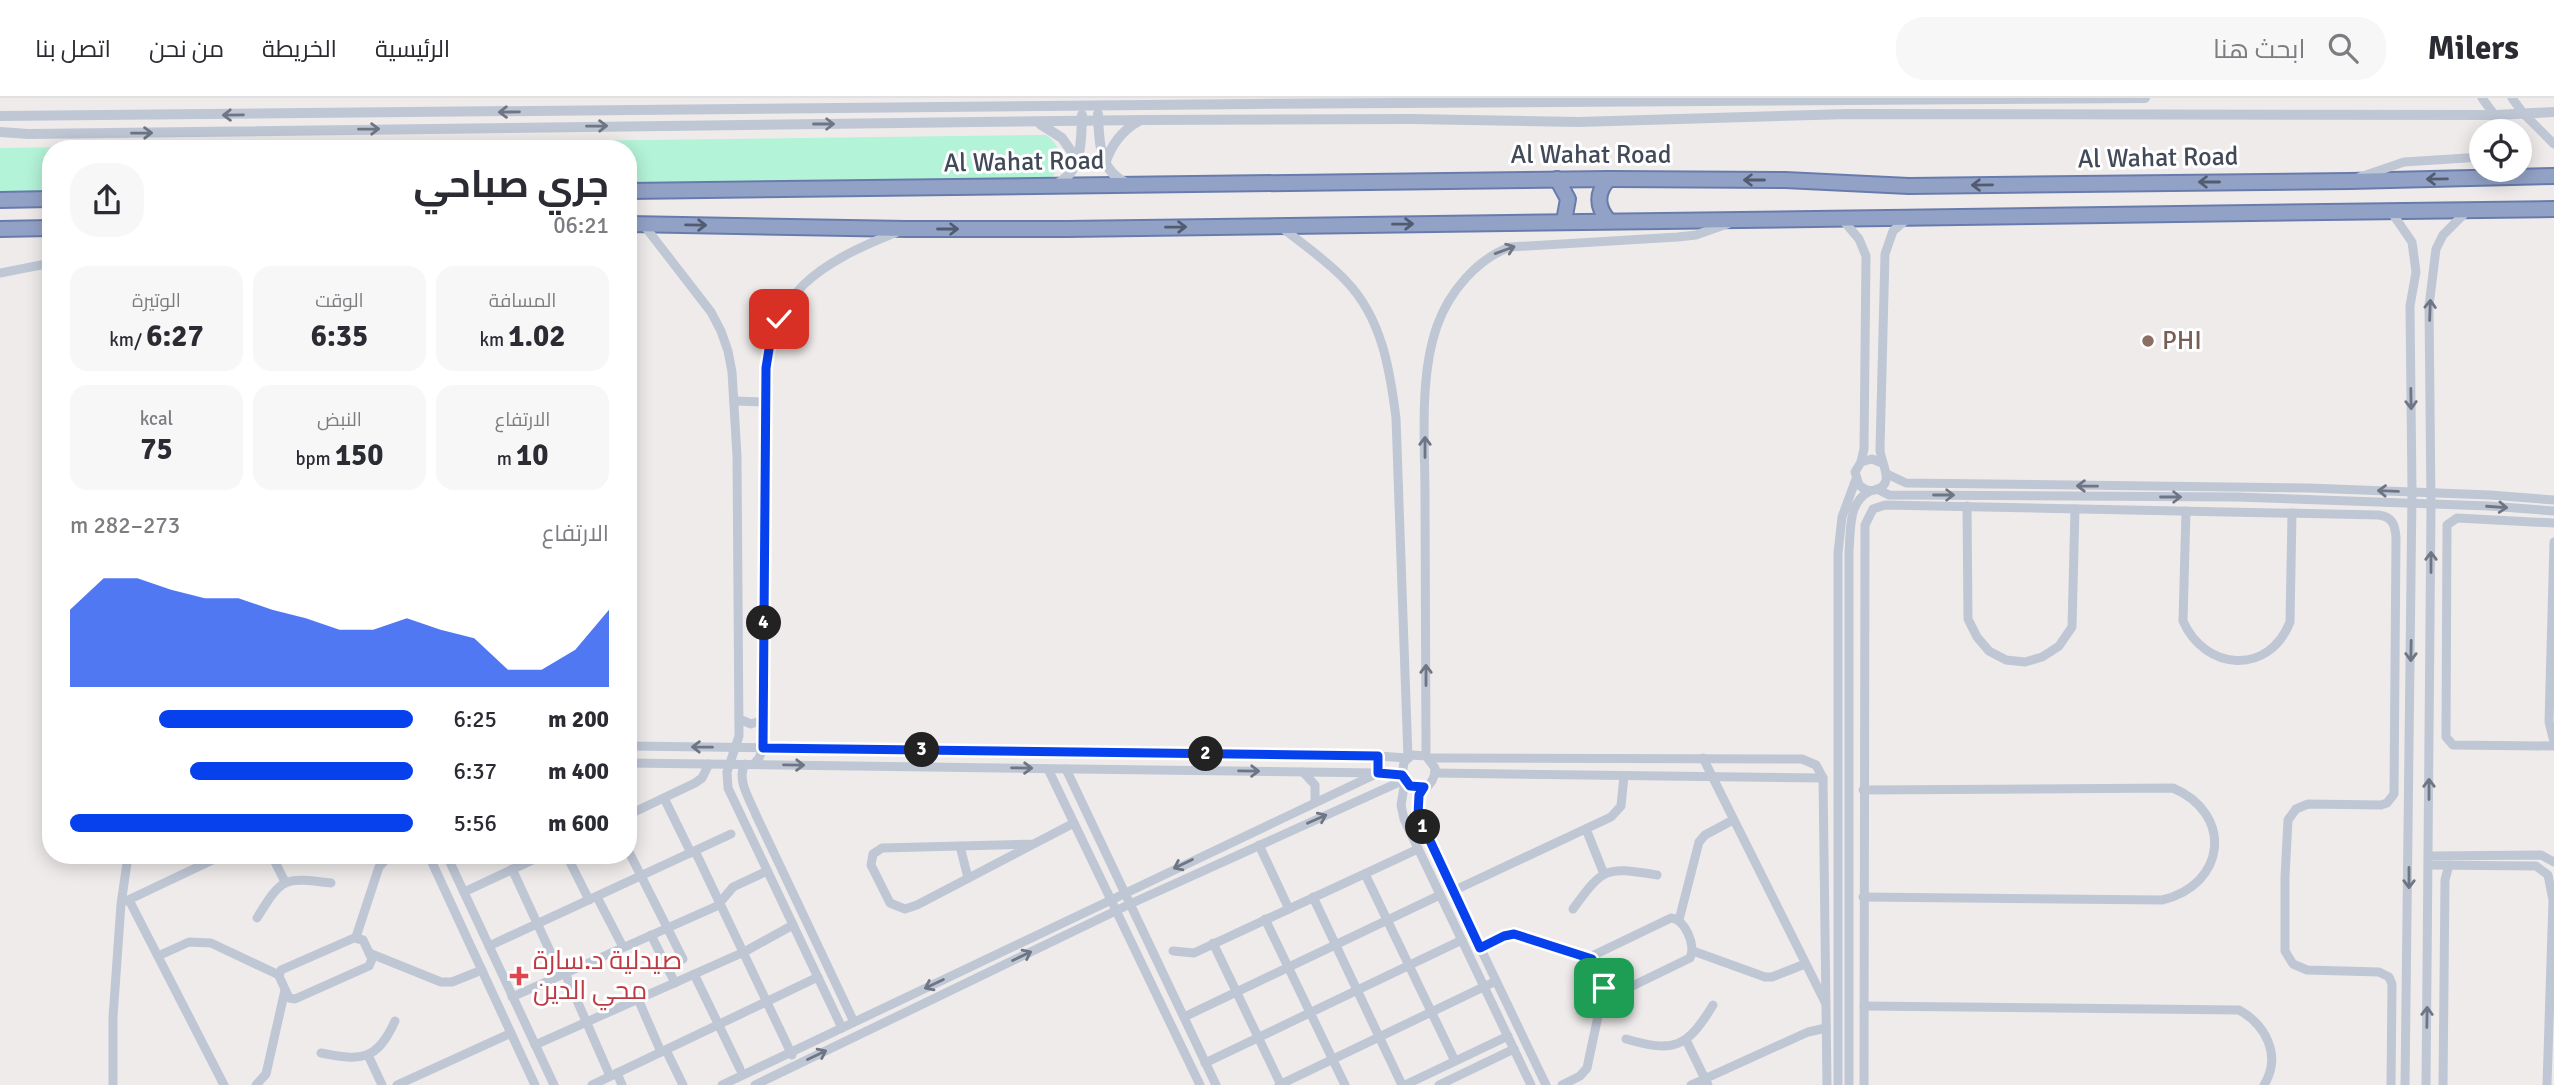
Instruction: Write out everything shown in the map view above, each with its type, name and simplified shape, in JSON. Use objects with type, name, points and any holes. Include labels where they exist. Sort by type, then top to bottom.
[{"type":"highway","name":"Al Wahat Road","points":[[637,191],[1557,179],[1785,180],[1909,186],[2554,176]]},
{"type":"highway","points":[[1557,179],[1568,199],[1564,221]]},
{"type":"highway","points":[[1609,179],[1598,200],[1609,221]]},
{"type":"highway","points":[[0,200],[42,199]]},
{"type":"highway","points":[[637,224],[906,229],[2554,209]]},
{"type":"highway","points":[[0,229],[42,228]]},
{"type":"street","points":[[0,116],[2146,98]]},
{"type":"street","points":[[2482,98],[2498,119]]},
{"type":"street","points":[[2512,98],[2554,144]]},
{"type":"street","points":[[1562,101],[1563,122]]},
{"type":"street","points":[[1577,101],[1578,122]]},
{"type":"street","points":[[1251,104],[1251,121]]},
{"type":"street","points":[[1050,187],[1064,180],[1078,161],[1082,144],[1082,105]]},
{"type":"street","points":[[1098,105],[1100,150],[1105,164],[1120,180],[1131,185]]},
{"type":"street","points":[[1226,105],[1226,121]]},
{"type":"street","points":[[690,110],[690,125]]},
{"type":"street","points":[[0,132],[28,134],[1142,120],[1578,122],[1849,114],[2496,115],[2554,112]]},
{"type":"street","points":[[265,115],[266,131]]},
{"type":"street","points":[[1105,164],[1114,142],[1132,125],[1142,120]]},
{"type":"street","points":[[1038,123],[1062,138],[1078,161]]},
{"type":"street","points":[[2350,181],[2404,162],[2469,158]]},
{"type":"street","points":[[2426,1085],[2430,306],[2434,257],[2439,242],[2467,211]]},
{"type":"street","points":[[2392,212],[2412,242],[2416,261],[2410,306],[2412,503],[2405,1085]]},
{"type":"street","points":[[1838,1085],[1838,553],[1842,517],[1864,449],[1866,256],[1859,239],[1841,218]]},
{"type":"street","points":[[1849,1085],[1850,532],[1857,501],[1886,481],[1887,474],[1880,449],[1886,247],[1893,231],[1910,218]]},
{"type":"street","points":[[1546,1085],[1418,815],[1419,795],[1434,779],[1435,773],[1428,757],[1425,416],[1432,346],[1437,325],[1447,305],[1474,269],[1489,257],[1510,247],[1687,236],[1737,219]]},
{"type":"street","points":[[637,225],[711,312],[721,331],[732,372],[737,456],[738,719],[736,748],[727,772],[726,784],[842,1028]]},
{"type":"street","points":[[1280,226],[1347,281],[1363,302],[1383,343],[1392,382],[1396,418],[1408,758],[1402,766],[1401,805],[1404,819],[1531,1085]]},
{"type":"street","points":[[854,1022],[743,782],[742,769],[760,758],[763,748],[766,368],[770,343],[779,319],[799,288],[838,259],[906,229]]},
{"type":"street","points":[[0,273],[42,265]]},
{"type":"street","points":[[2415,282],[2432,281]]},
{"type":"street","points":[[2411,354],[2430,354]]},
{"type":"street","points":[[1865,364],[1882,364]]},
{"type":"street","points":[[1865,395],[1881,395]]},
{"type":"street","points":[[734,401],[765,401]]},
{"type":"street","points":[[1861,462],[1872,459],[1882,463]]},
{"type":"street","points":[[1856,479],[1864,489],[1889,495],[2237,497],[2550,511],[2550,500],[2431,493],[2309,488],[1906,484],[1887,474]]},
{"type":"street","points":[[2309,488],[2310,499]]},
{"type":"street","points":[[2022,496],[2022,508]]},
{"type":"street","points":[[2237,497],[2237,512]]},
{"type":"street","points":[[1864,1085],[1866,519],[1873,509],[1885,505],[2379,515],[2385,516],[2394,524],[2394,794],[2381,805],[2308,804],[2296,809],[2288,820],[2285,877],[2285,951],[2293,964],[2307,970],[2373,971],[2389,977],[2392,984],[2391,1085]]},
{"type":"street","points":[[1967,506],[1968,619],[1977,637],[1989,651],[2007,660],[2025,662],[2034,661],[2050,653],[2059,646],[2073,627],[2075,509]]},
{"type":"street","points":[[2186,511],[2183,621],[2189,634],[2199,645],[2223,659],[2237,661],[2250,660],[2270,650],[2283,637],[2290,622],[2292,513]]},
{"type":"street","points":[[2554,523],[2457,518],[2450,522],[2446,529],[2447,741],[2456,745],[2554,744],[2549,722],[2554,542]]},
{"type":"street","points":[[738,719],[751,724],[763,720]]},
{"type":"street","points":[[637,746],[1408,758],[1417,754],[1428,757],[1802,758],[1816,765],[1823,778],[1827,1085]]},
{"type":"street","points":[[932,750],[932,767]]},
{"type":"street","points":[[1850,752],[1864,753]]},
{"type":"street","points":[[1197,771],[1198,754]]},
{"type":"street","points":[[1378,756],[1378,773]]},
{"type":"street","points":[[1703,758],[1826,1003]]},
{"type":"street","points":[[637,763],[1378,773],[1403,779],[1410,786],[1424,787]]},
{"type":"street","points":[[637,811],[695,783],[702,778],[709,764]]},
{"type":"street","points":[[1048,769],[1200,1085]]},
{"type":"street","points":[[1066,769],[1216,1085]]},
{"type":"street","points":[[1303,772],[1315,785],[1315,802]]},
{"type":"street","points":[[722,1085],[1378,773]]},
{"type":"street","points":[[1435,773],[1823,778]]},
{"type":"street","points":[[1453,891],[1616,813],[1622,801],[1624,776]]},
{"type":"street","points":[[755,1085],[1130,904],[1403,779]]},
{"type":"street","points":[[1863,790],[2173,788],[2202,806],[2211,821],[2215,839],[2214,856],[2201,880],[2180,896],[2162,900],[1863,897]]},
{"type":"street","points":[[1377,792],[1394,795],[1401,805]]},
{"type":"street","points":[[664,798],[719,901],[797,1065]]},
{"type":"street","points":[[2391,799],[2409,799]]},
{"type":"street","points":[[1404,819],[1418,815]]},
{"type":"street","points":[[1733,820],[1705,835],[1699,842],[1679,920],[1693,951],[1765,977],[1772,977],[1805,964]]},
{"type":"street","points":[[745,828],[759,821]]},
{"type":"street","points":[[1034,844],[882,848],[873,854],[870,865],[890,903],[900,908],[911,908],[968,878],[1034,844],[1074,823]]},
{"type":"street","points":[[1586,829],[1604,874]]},
{"type":"street","points":[[489,946],[732,834]]},
{"type":"street","points":[[1259,845],[1289,909]]},
{"type":"street","points":[[960,846],[968,878]]},
{"type":"street","points":[[1218,848],[1225,860]]},
{"type":"street","points":[[1173,951],[1194,953],[1418,849]]},
{"type":"street","points":[[2429,861],[2541,855],[2554,862]]},
{"type":"street","points":[[2429,861],[2449,865],[2536,866],[2548,875],[2553,898],[2547,1085]]},
{"type":"street","points":[[114,1085],[113,1017],[127,864]]},
{"type":"street","points":[[125,902],[204,864]]},
{"type":"street","points":[[276,864],[285,882]]},
{"type":"street","points":[[356,937],[382,864]]},
{"type":"street","points":[[432,864],[535,1085]]},
{"type":"street","points":[[450,864],[554,1085]]},
{"type":"street","points":[[464,892],[524,864]]},
{"type":"street","points":[[572,864],[623,947]]},
{"type":"street","points":[[635,864],[683,959]]},
{"type":"street","points":[[2443,1085],[2445,880],[2449,865]]},
{"type":"street","points":[[513,869],[586,1023],[613,1075],[622,1085]]},
{"type":"street","points":[[1573,909],[1592,883],[1604,874],[1629,869],[1657,875]]},
{"type":"street","points":[[438,877],[453,870]]},
{"type":"street","points":[[512,997],[717,905],[733,887],[767,871]]},
{"type":"street","points":[[1366,874],[1455,1061]]},
{"type":"street","points":[[257,918],[268,897],[285,882],[307,878],[331,883]]},
{"type":"street","points":[[1175,1033],[1186,1022],[1236,992],[1440,895]]},
{"type":"street","points":[[1313,897],[1404,1085],[1508,1036]]},
{"type":"street","points":[[125,902],[158,956],[224,1085]]},
{"type":"street","points":[[1838,906],[1849,906]]},
{"type":"street","points":[[2409,917],[2428,918]]},
{"type":"street","points":[[1265,919],[1345,1085]]},
{"type":"street","points":[[1592,959],[1594,955],[1668,919],[1679,920]]},
{"type":"street","points":[[535,1045],[744,952],[793,925]]},
{"type":"street","points":[[1480,948],[1514,934],[1592,959],[1604,988],[1618,993],[1690,958],[1693,951]]},
{"type":"street","points":[[651,935],[675,983]]},
{"type":"street","points":[[158,956],[189,942],[211,943],[279,975],[289,998],[295,999],[368,968],[372,962],[363,940],[356,937],[282,969],[279,975]]},
{"type":"street","points":[[1205,1063],[1462,940]]},
{"type":"street","points":[[1213,943],[1280,1085],[1496,981]]},
{"type":"street","points":[[369,953],[441,982],[452,982],[482,970]]},
{"type":"street","points":[[968,967],[974,979]]},
{"type":"street","points":[[694,974],[740,1069]]},
{"type":"street","points":[[592,1085],[817,976]]},
{"type":"street","points":[[2548,993],[2554,978]]},
{"type":"street","points":[[1562,1085],[1580,1076],[1587,1068],[1604,988]]},
{"type":"street","points":[[256,1085],[266,1074],[285,990]]},
{"type":"street","points":[[638,999],[683,1085]]},
{"type":"street","points":[[1626,1039],[1655,1047],[1670,1046],[1686,1040],[1696,1031],[1713,1005]]},
{"type":"street","points":[[1864,1006],[2239,1010],[2251,1017],[2268,1039],[2272,1053],[2271,1067],[2264,1085]]},
{"type":"street","points":[[321,1053],[346,1059],[369,1055],[385,1041],[395,1021]]},
{"type":"street","points":[[1692,1085],[1706,1082],[1808,1032],[1826,1028]]},
{"type":"street","points":[[400,1085],[511,1032]]},
{"type":"street","points":[[1686,1040],[1706,1082]]},
{"type":"street","points":[[1439,1085],[1514,1049]]},
{"type":"street","points":[[1849,1051],[1863,1051]]},
{"type":"street","points":[[369,1055],[382,1085]]},
{"type":"green space","points":[[1046,135],[1059,151],[1060,163],[1048,181],[637,186],[637,140]]},
{"type":"green space","points":[[42,147],[42,192],[0,192],[0,148]]},
{"type":"place","name":"PHI","points":[[2148,341]]},
{"type":"place","name":"صيدلية د.سارة محي الدين","points":[[519,976]]},
{"type":"route","points":[[779,319],[770,343],[766,368],[763,748],[1378,756],[1378,773],[1402,775],[1410,786],[1424,787],[1417,805],[1421,824],[1480,948],[1508,934],[1514,934],[1592,959],[1604,988]]}]
